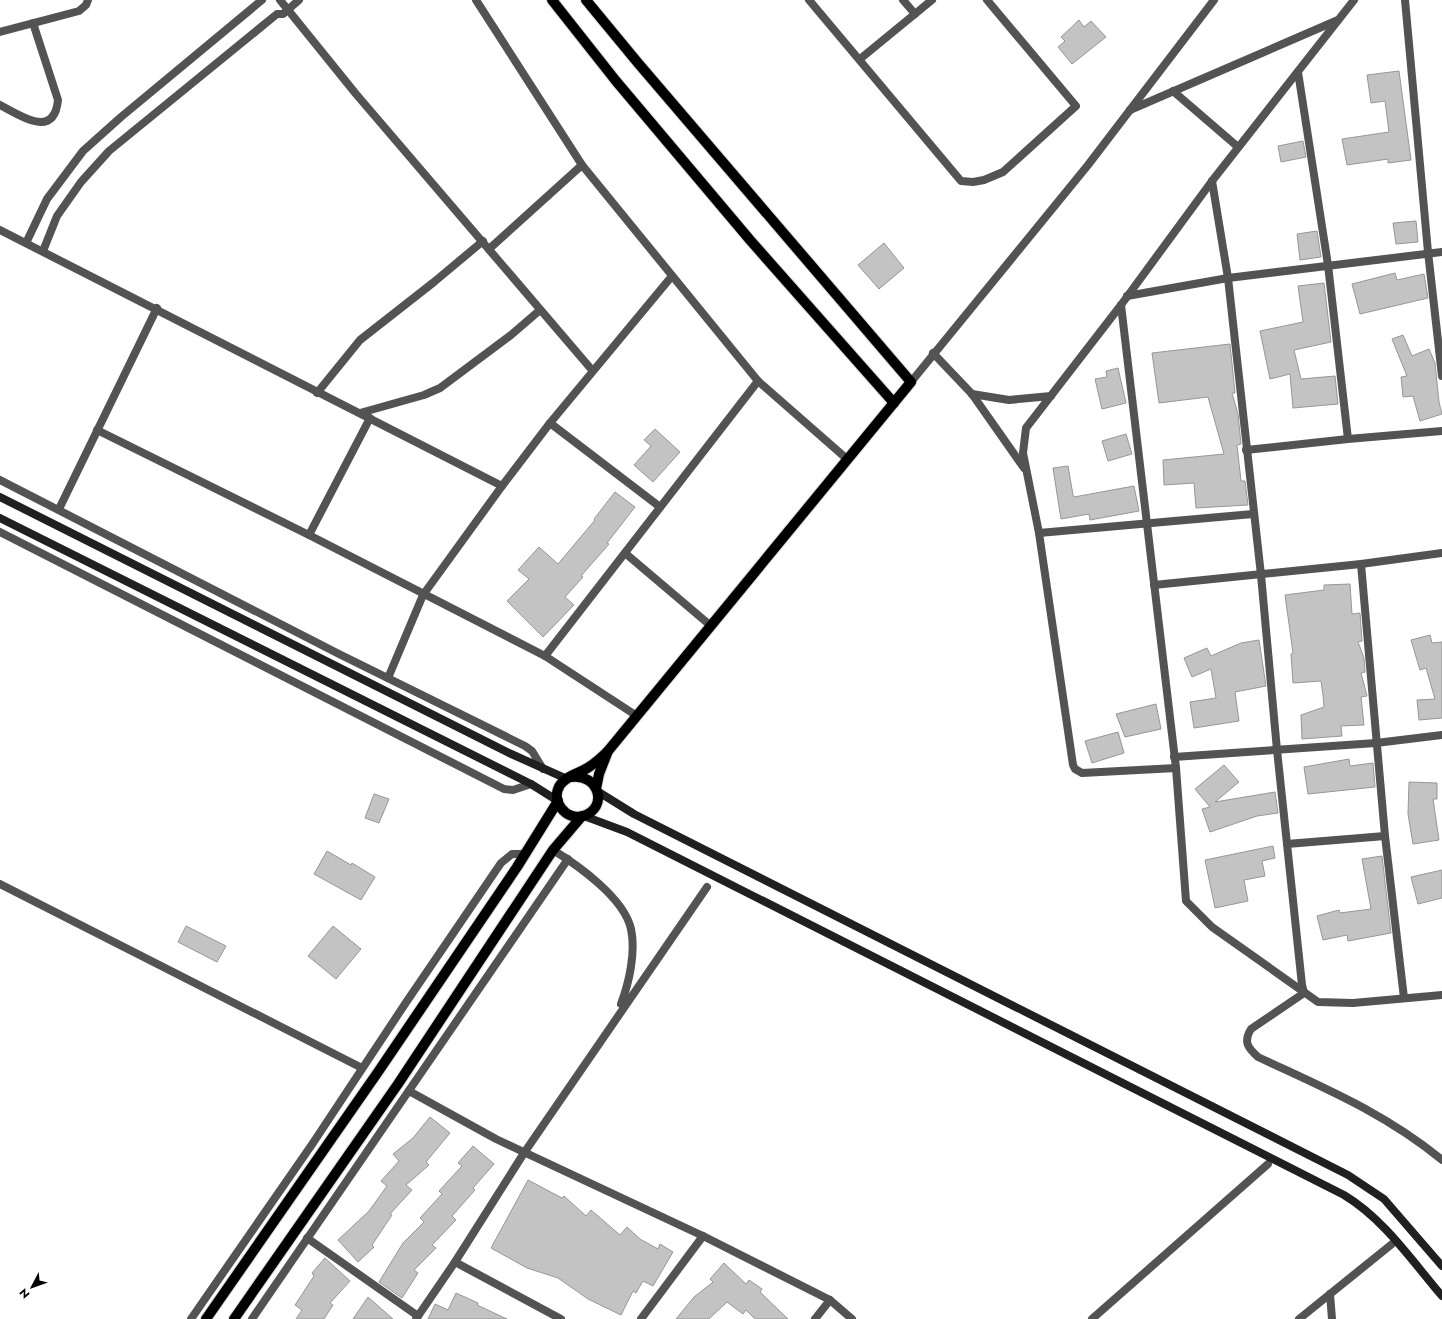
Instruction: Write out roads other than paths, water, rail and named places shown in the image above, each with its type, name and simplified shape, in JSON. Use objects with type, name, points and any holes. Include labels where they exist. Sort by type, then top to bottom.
[{"type":"main road","points":[[552,0],[616,81],[750,240],[894,403]]},
{"type":"main road","points":[[206,1319],[378,1072],[525,854],[558,801],[560,786],[569,778],[589,767],[608,752],[911,382],[638,64],[586,0]]},
{"type":"main road","points":[[0,497],[502,750],[543,769],[569,778],[584,777],[590,780],[597,790],[634,814],[1348,1175],[1384,1199],[1442,1266]]},
{"type":"main road","points":[[0,518],[531,784],[558,801],[564,811],[569,815],[583,816],[627,832],[1344,1195],[1360,1204],[1375,1217],[1442,1296]]},
{"type":"main road","points":[[234,1319],[398,1084],[553,850],[583,816],[593,810],[596,804],[599,774],[608,752]]},
{"type":"street","points":[[0,32],[79,10],[86,5],[88,0]]},
{"type":"street","points":[[26,243],[47,199],[83,151],[262,0]]},
{"type":"street","points":[[280,0],[356,94],[592,370]]},
{"type":"street","points":[[42,251],[57,216],[81,182],[109,151],[277,14],[283,14],[299,0]]},
{"type":"street","points":[[476,0],[582,165],[758,380],[847,459]]},
{"type":"street","points":[[809,0],[961,181],[973,182],[991,178],[1008,168],[1076,106],[987,0]]},
{"type":"street","points":[[903,0],[915,14]]},
{"type":"street","points":[[860,59],[932,0]]},
{"type":"street","points":[[911,382],[933,353],[1088,165],[1214,0]]},
{"type":"street","points":[[1176,768],[1082,773],[1075,770],[1072,761],[1039,533],[1022,453],[1026,428],[1121,305],[1238,147],[1354,0]]},
{"type":"street","points":[[1405,0],[1428,252],[1442,376]]},
{"type":"street","points":[[1130,110],[1339,19]]},
{"type":"street","points":[[0,105],[33,122],[41,123],[49,119],[57,110],[58,100],[33,23]]},
{"type":"street","points":[[1298,72],[1328,265],[1348,439]]},
{"type":"street","points":[[1173,91],[1238,147]]},
{"type":"street","points":[[489,249],[582,165]]},
{"type":"street","points":[[1212,181],[1228,278],[1253,514],[1261,575],[1276,750],[1304,993]]},
{"type":"street","points":[[0,230],[157,308],[317,393],[370,418],[502,486]]},
{"type":"street","points":[[317,393],[360,340],[434,282],[482,241]]},
{"type":"street","points":[[1127,296],[1228,278],[1428,252],[1442,252]]},
{"type":"street","points":[[388,678],[423,595],[550,423],[592,370],[672,276]]},
{"type":"street","points":[[1121,305],[1176,768],[1186,901],[1212,927],[1318,1002],[1353,1002],[1442,996]]},
{"type":"street","points":[[59,509],[96,430],[157,308]]},
{"type":"street","points":[[360,413],[424,396],[440,388],[496,346],[540,310]]},
{"type":"street","points":[[933,353],[972,394],[1025,470]]},
{"type":"street","points":[[544,656],[758,380]]},
{"type":"street","points":[[972,394],[1009,400],[1051,396]]},
{"type":"street","points":[[309,535],[370,418]]},
{"type":"street","points":[[550,423],[660,507]]},
{"type":"street","points":[[96,430],[309,535],[544,656],[637,716]]},
{"type":"street","points":[[1246,450],[1442,431]]},
{"type":"street","points":[[0,480],[388,678],[525,746],[532,751],[543,769]]},
{"type":"street","points":[[1039,533],[1253,514]]},
{"type":"street","points":[[0,532],[504,789],[513,790],[531,784]]},
{"type":"street","points":[[625,553],[711,626]]},
{"type":"street","points":[[1154,585],[1361,564],[1442,553]]},
{"type":"street","points":[[1361,564],[1385,836],[1404,998]]},
{"type":"street","points":[[1174,757],[1376,743],[1442,735]]},
{"type":"street","points":[[1287,844],[1385,836]]},
{"type":"street","points":[[553,850],[585,871],[612,898],[626,915],[631,929],[632,955],[625,994],[618,1015]]},
{"type":"street","points":[[191,1319],[313,1143],[501,863],[512,854],[525,854]]},
{"type":"street","points":[[252,1319],[568,859]]},
{"type":"street","points":[[0,884],[362,1068]]},
{"type":"street","points":[[307,1238],[417,1318],[455,1262],[524,1153],[707,887]]},
{"type":"street","points":[[1304,993],[1251,1029],[1246,1036],[1246,1044],[1251,1051],[1258,1057],[1372,1111],[1420,1142],[1442,1160]]},
{"type":"street","points":[[410,1091],[473,1127],[524,1153],[703,1236],[830,1300],[852,1319]]},
{"type":"street","points":[[1092,1319],[1268,1164]]},
{"type":"street","points":[[641,1319],[703,1236]]},
{"type":"street","points":[[1299,1319],[1392,1244]]},
{"type":"street","points":[[455,1262],[561,1319]]},
{"type":"street","points":[[1330,1294],[1332,1319]]},
{"type":"street","points":[[815,1319],[830,1300]]}]
